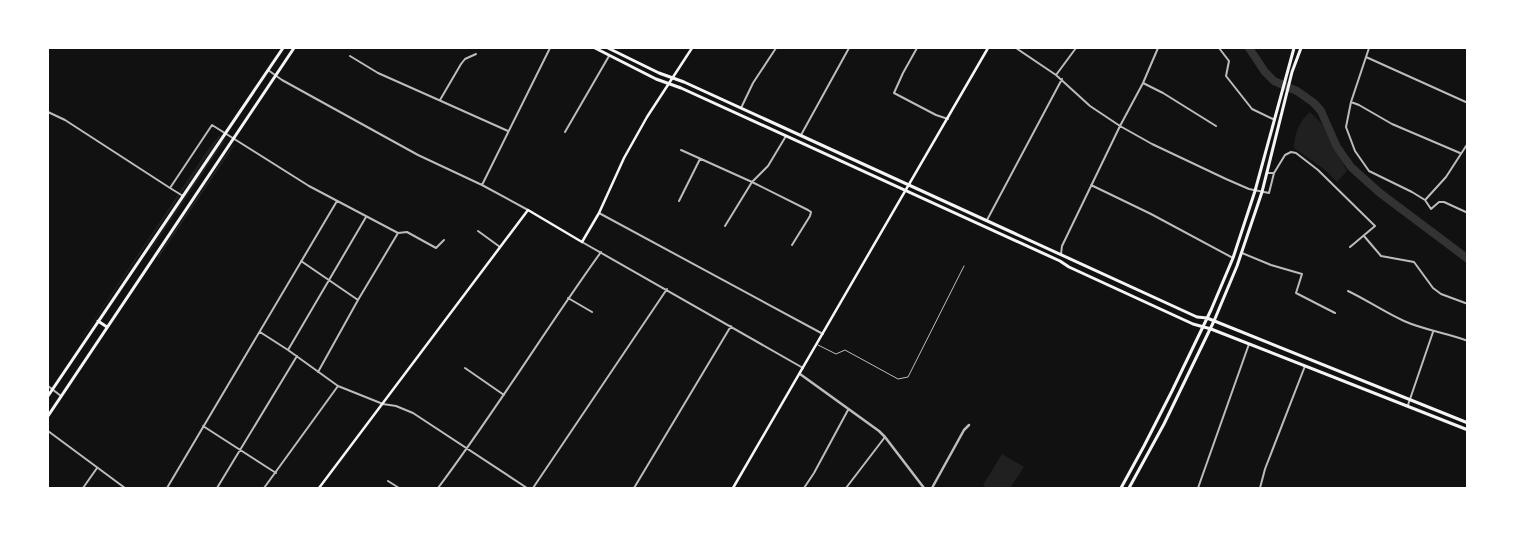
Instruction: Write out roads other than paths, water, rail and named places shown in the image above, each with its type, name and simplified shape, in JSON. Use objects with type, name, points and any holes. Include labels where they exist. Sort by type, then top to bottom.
[{"type":"main road","points":[[48,396],[283,48]]},
{"type":"main road","points":[[48,416],[294,48]]},
{"type":"main road","points":[[595,48],[656,79],[1060,261],[1069,267],[1193,324],[1211,329],[1468,430]]},
{"type":"main road","points":[[608,48],[659,73],[741,108],[1197,317],[1207,318],[1468,423]]},
{"type":"main road","points":[[319,488],[528,210],[582,242],[624,158],[668,83],[692,48]]},
{"type":"main road","points":[[733,488],[988,48]]},
{"type":"main road","points":[[1129,488],[1164,424],[1211,329],[1242,253],[1267,173],[1285,99],[1294,48]]},
{"type":"main road","points":[[1120,488],[1148,438],[1207,318],[1233,258],[1255,191],[1280,98],[1301,48]]},
{"type":"main road","points":[[98,321],[107,327]]},
{"type":"street","points":[[482,185],[550,48]]},
{"type":"street","points":[[741,108],[776,48]]},
{"type":"street","points":[[801,136],[849,48]]},
{"type":"street","points":[[917,48],[894,93],[948,120]]},
{"type":"street","points":[[1016,48],[1062,79],[1090,106],[1120,126],[1152,144],[1249,189],[1269,193],[1274,173],[1284,155],[1291,152],[1296,153],[1318,170],[1375,226],[1350,248]]},
{"type":"street","points":[[1056,75],[1076,48]]},
{"type":"street","points":[[1061,254],[1062,246],[1120,126],[1143,84],[1158,48]]},
{"type":"street","points":[[1219,48],[1229,61],[1226,76],[1252,109],[1274,120]]},
{"type":"street","points":[[1369,48],[1351,102],[1346,127],[1355,151],[1368,171],[1412,192],[1425,200],[1431,209],[1440,202],[1444,202],[1468,213]]},
{"type":"street","points":[[440,100],[461,64],[476,54]]},
{"type":"street","points":[[565,132],[610,55]]},
{"type":"street","points":[[350,56],[378,74],[508,131]]},
{"type":"street","points":[[1366,56],[1468,103]]},
{"type":"street","points":[[268,70],[418,155],[482,185],[528,210]]},
{"type":"street","points":[[987,220],[1062,79]]},
{"type":"street","points":[[1143,84],[1162,93],[1216,126]]},
{"type":"street","points":[[1351,102],[1392,124],[1460,153]]},
{"type":"street","points":[[48,112],[65,120],[184,196]]},
{"type":"street","points":[[170,188],[212,125],[309,186],[398,233],[410,233],[436,248],[444,240]]},
{"type":"street","points":[[725,226],[752,182],[768,166],[786,136]]},
{"type":"street","points":[[1425,200],[1446,177],[1468,143]]},
{"type":"street","points":[[681,150],[752,182],[811,212],[792,245]]},
{"type":"street","points":[[679,201],[700,159]]},
{"type":"street","points":[[1267,173],[1274,173]]},
{"type":"street","points":[[1091,185],[1151,214],[1233,258]]},
{"type":"street","points":[[167,488],[337,201]]},
{"type":"street","points":[[598,213],[823,334]]},
{"type":"street","points":[[288,350],[366,217]]},
{"type":"street","points":[[478,232],[500,247]]},
{"type":"street","points":[[318,372],[398,233]]},
{"type":"street","points":[[1364,236],[1381,256],[1414,262],[1441,294],[1468,304]]},
{"type":"street","points":[[582,242],[803,368]]},
{"type":"street","points":[[438,488],[467,450],[568,298],[601,252]]},
{"type":"street","points":[[1242,253],[1271,266],[1302,274],[1296,293],[1335,313]]},
{"type":"street","points":[[301,261],[358,300]]},
{"type":"street","points":[[533,488],[666,289]]},
{"type":"street","points":[[1348,291],[1404,321],[1433,332],[1468,341]]},
{"type":"street","points":[[568,298],[592,312]]},
{"type":"street","points":[[634,488],[731,326]]},
{"type":"street","points":[[260,332],[338,386],[383,404],[404,408],[527,488]]},
{"type":"street","points":[[1408,405],[1433,332]]},
{"type":"street","points":[[1198,488],[1249,344]]},
{"type":"street","points":[[217,488],[297,356]]},
{"type":"street","points":[[1260,488],[1265,469],[1305,366]]},
{"type":"street","points":[[465,368],[504,395]]},
{"type":"street","points":[[800,374],[885,437],[924,488]]},
{"type":"street","points":[[48,386],[61,396]]},
{"type":"street","points":[[264,488],[338,386]]},
{"type":"street","points":[[804,488],[848,410]]},
{"type":"street","points":[[932,488],[964,430],[969,425]]},
{"type":"street","points":[[203,426],[276,473]]},
{"type":"street","points":[[48,431],[125,488]]},
{"type":"street","points":[[846,488],[885,437]]},
{"type":"street","points":[[84,488],[97,468]]},
{"type":"street","points":[[388,481],[399,488]]},
{"type":"lane","points":[[817,344],[836,354],[845,350],[898,379],[908,376],[964,266]]},
{"type":"waterway","points":[[1249,48],[1265,72],[1274,81],[1297,91],[1314,103],[1321,111],[1337,147],[1351,167],[1380,193],[1468,259]]}]
